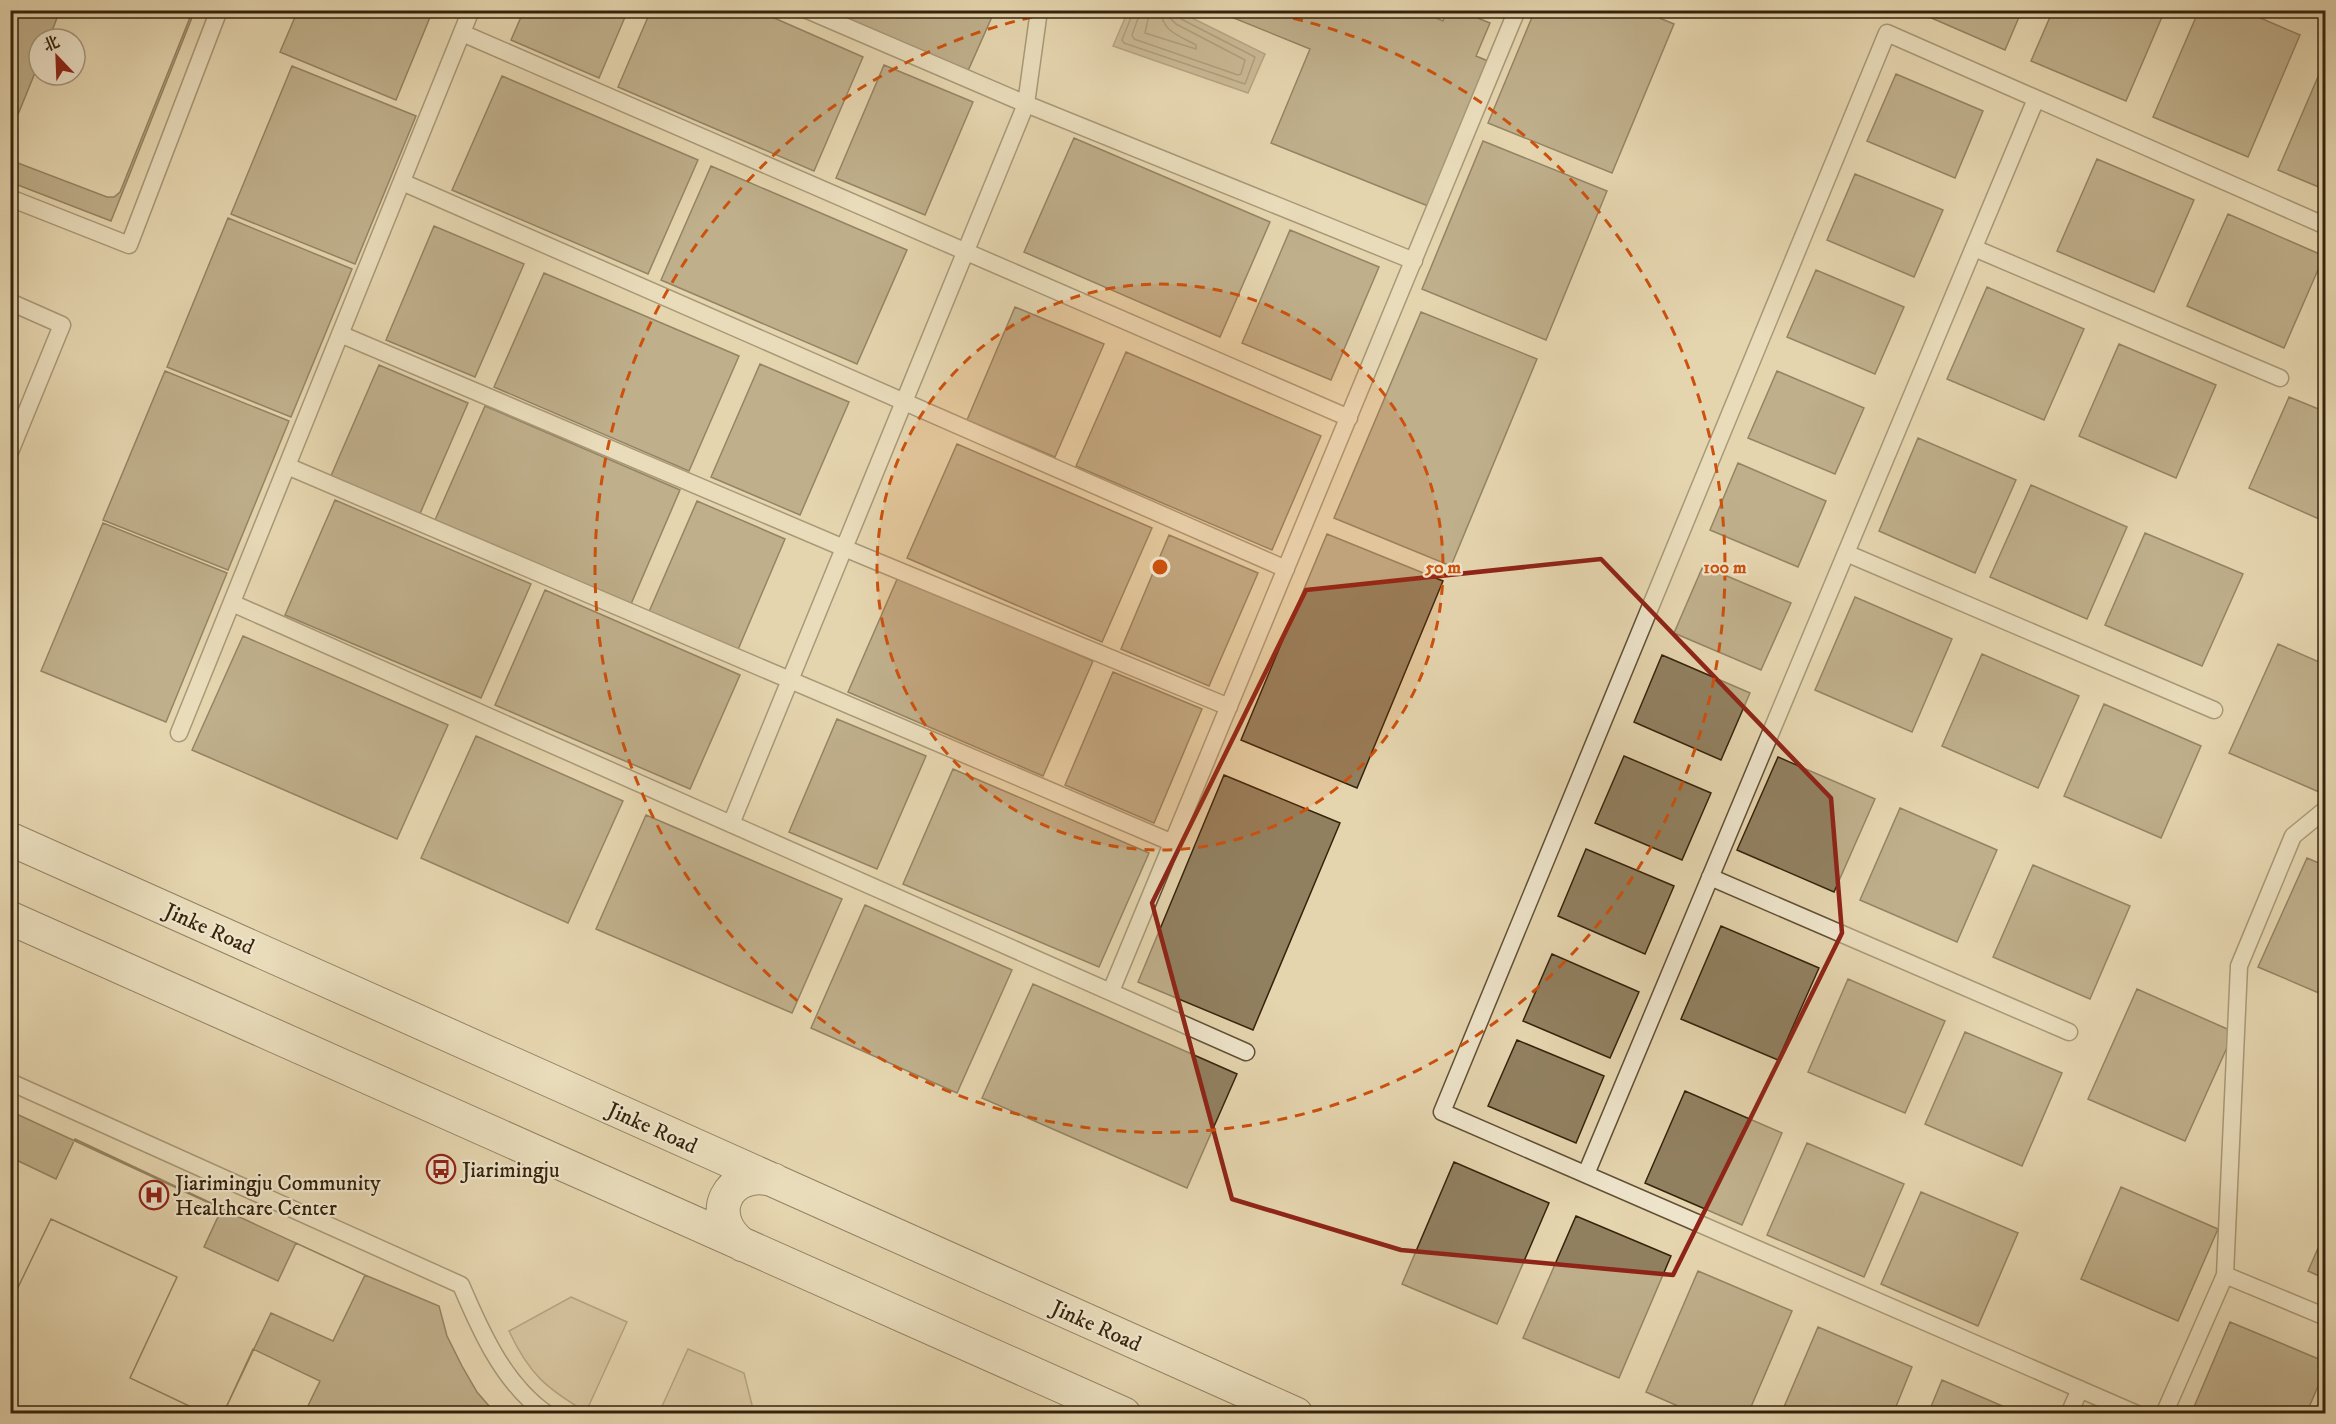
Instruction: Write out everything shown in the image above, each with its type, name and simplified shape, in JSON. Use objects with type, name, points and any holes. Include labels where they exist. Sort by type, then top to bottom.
[{"type":"main road","name":"Jinke Road","points":[[10,839],[1296,1413]]},
{"type":"main road","points":[[10,918],[1124,1413]]},
{"type":"main road","points":[[743,1245],[727,1230],[722,1209],[725,1198],[742,1181],[753,1178],[774,1180]]},
{"type":"lane","points":[[10,198],[129,245],[219,10]]},
{"type":"lane","points":[[180,733],[471,10]]},
{"type":"lane","points":[[807,10],[1026,104],[1414,261]]},
{"type":"lane","points":[[731,824],[1026,104],[1039,10]]},
{"type":"lane","points":[[1111,991],[1517,10]]},
{"type":"lane","points":[[462,33],[1349,418]]},
{"type":"lane","points":[[2137,1413],[1442,1112],[1887,33],[2325,226]]},
{"type":"lane","points":[[1586,1174],[2036,99]]},
{"type":"lane","points":[[402,182],[1286,569]]},
{"type":"lane","points":[[1974,248],[2280,378]]},
{"type":"lane","points":[[10,302],[63,325],[10,452]]},
{"type":"lane","points":[[340,334],[844,548],[1229,707]]},
{"type":"lane","points":[[287,466],[1173,843]]},
{"type":"lane","points":[[1846,553],[2214,710]]},
{"type":"lane","points":[[232,603],[1246,1052]]},
{"type":"lane","points":[[2164,1413],[2225,1275],[2239,966],[2293,836],[2325,809]]},
{"type":"lane","points":[[1710,877],[2069,1032]]},
{"type":"lane","points":[[10,1082],[461,1286],[507,1374],[533,1404],[547,1413]]},
{"type":"lane","points":[[2225,1275],[2325,1317]]},
{"type":"lane","points":[[2069,1413],[2080,1389]]},
{"type":"highlighted area","points":[[1601,559],[1831,798],[1842,933],[1673,1275],[1401,1250],[1232,1199],[1152,903],[1306,590]]},
{"type":"shaded area","points":[[571,1297],[627,1322],[586,1412],[540,1379],[516,1346],[509,1331]]},
{"type":"shaded area","points":[[688,1349],[744,1373],[754,1413],[659,1413]]},
{"type":"water","points":[[1128,11],[1178,11],[1265,54],[1248,93],[1113,46]]},
{"type":"building","points":[[10,10],[195,10],[111,221],[10,182]]},
{"type":"building","points":[[60,10],[193,10],[120,192],[114,197],[107,197],[10,160],[10,134],[29,87],[87,87],[87,27],[54,27]]},
{"type":"building","points":[[298,10],[433,10],[396,100],[280,52]]},
{"type":"building","points":[[524,10],[628,10],[599,78],[511,40]]},
{"type":"building","points":[[651,10],[756,10],[863,57],[814,171],[618,87]]},
{"type":"building","points":[[822,10],[995,10],[967,73]]},
{"type":"building","points":[[1214,10],[1418,10],[1443,21],[1447,10],[1458,10],[1490,23],[1476,56],[1488,61],[1428,206],[1271,143],[1310,49]]},
{"type":"building","points":[[1535,10],[1640,10],[1674,24],[1612,173],[1488,123]]},
{"type":"building","points":[[1913,10],[2022,10],[2005,50]]},
{"type":"building","points":[[2053,10],[2165,10],[2126,101],[2031,61]]},
{"type":"building","points":[[2199,10],[2242,10],[2300,35],[2248,157],[2153,117]]},
{"type":"building","points":[[2326,58],[2326,190],[2278,170]]},
{"type":"building","points":[[884,65],[973,102],[925,215],[836,178]]},
{"type":"building","points":[[292,66],[416,116],[355,264],[231,214]]},
{"type":"building","points":[[1896,74],[1983,111],[1955,178],[1867,141]]},
{"type":"building","points":[[502,76],[698,160],[648,274],[452,190]]},
{"type":"building","points":[[1074,138],[1270,222],[1220,337],[1024,252]]},
{"type":"building","points":[[1483,141],[1607,191],[1546,340],[1422,289]]},
{"type":"building","points":[[2097,159],[2194,200],[2154,292],[2057,251]]},
{"type":"building","points":[[711,166],[907,250],[857,364],[661,280]]},
{"type":"building","points":[[1855,174],[1943,210],[1914,277],[1827,240]]},
{"type":"building","points":[[2228,214],[2324,256],[2284,348],[2187,306]]},
{"type":"building","points":[[228,218],[352,269],[291,417],[167,367]]},
{"type":"building","points":[[434,226],[524,264],[475,377],[386,340]]},
{"type":"building","points":[[1290,230],[1379,267],[1331,380],[1242,343]]},
{"type":"building","points":[[1816,270],[1904,307],[1875,374],[1787,337]]},
{"type":"building","points":[[544,273],[739,356],[689,471],[494,387]]},
{"type":"building","points":[[1987,287],[2084,329],[2044,420],[1947,379]]},
{"type":"building","points":[[1015,307],[1104,344],[1055,457],[967,420]]},
{"type":"building","points":[[1421,312],[1537,359],[1451,566],[1334,518]]},
{"type":"building","points":[[2119,344],[2216,385],[2176,478],[2079,436]]},
{"type":"building","points":[[1126,352],[1321,436],[1272,550],[1076,466]]},
{"type":"building","points":[[760,364],[849,402],[800,515],[711,477]]},
{"type":"building","points":[[379,365],[468,403],[419,516],[330,478]]},
{"type":"building","points":[[165,371],[289,421],[228,570],[103,520]]},
{"type":"building","points":[[1777,371],[1864,408],[1835,474],[1748,438]]},
{"type":"building","points":[[2289,397],[2326,412],[2326,522],[2249,488]]},
{"type":"building","points":[[485,406],[680,490],[631,604],[435,520]]},
{"type":"building","points":[[1918,438],[2016,480],[1975,573],[1879,531]]},
{"type":"building","points":[[957,444],[1152,528],[1102,642],[907,558]]},
{"type":"building","points":[[1738,463],[1826,501],[1798,567],[1710,530]]},
{"type":"building","points":[[2031,485],[2127,527],[2087,619],[1990,577]]},
{"type":"building","points":[[335,500],[531,584],[481,698],[285,615]]},
{"type":"building","points":[[697,501],[785,539],[737,652],[648,614]]},
{"type":"building","points":[[103,523],[227,573],[166,722],[41,671]]},
{"type":"building","points":[[2145,533],[2243,574],[2202,666],[2105,625]]},
{"type":"building","points":[[1327,534],[1443,581],[1357,788],[1241,740]]},
{"type":"building","points":[[1169,535],[1258,573],[1209,686],[1121,649]]},
{"type":"building","points":[[1703,566],[1791,603],[1761,670],[1674,633]]},
{"type":"building","points":[[898,577],[1093,661],[1043,776],[848,692]]},
{"type":"building","points":[[545,590],[740,675],[690,789],[495,705]]},
{"type":"building","points":[[1855,597],[1952,639],[1912,732],[1815,690]]},
{"type":"building","points":[[243,636],[448,725],[397,839],[192,750]]},
{"type":"building","points":[[2278,644],[2326,665],[2326,795],[2229,753]]},
{"type":"building","points":[[1982,654],[2079,696],[2038,788],[1942,746]]},
{"type":"building","points":[[1662,655],[1750,693],[1721,760],[1634,722]]},
{"type":"building","points":[[1113,672],[1202,709],[1154,823],[1065,785]]},
{"type":"building","points":[[2104,704],[2201,746],[2161,838],[2064,796]]},
{"type":"building","points":[[837,719],[926,756],[877,869],[789,832]]},
{"type":"building","points":[[476,736],[623,801],[568,923],[421,858]]},
{"type":"building","points":[[1624,756],[1711,793],[1682,860],[1595,823]]},
{"type":"building","points":[[1778,757],[1875,799],[1834,892],[1737,850]]},
{"type":"building","points":[[953,769],[1149,853],[1099,967],[903,884]]},
{"type":"building","points":[[1224,775],[1340,823],[1253,1030],[1138,982]]},
{"type":"building","points":[[1900,808],[1997,850],[1957,942],[1860,900]]},
{"type":"building","points":[[646,815],[842,899],[792,1013],[596,929]]},
{"type":"building","points":[[1586,849],[1674,886],[1645,954],[1558,916]]},
{"type":"building","points":[[2307,858],[2326,866],[2326,996],[2258,967]]},
{"type":"building","points":[[2033,865],[2130,906],[2090,999],[1993,957]]},
{"type":"building","points":[[865,905],[1012,970],[957,1093],[811,1028]]},
{"type":"building","points":[[1721,926],[1819,968],[1778,1060],[1681,1019]]},
{"type":"building","points":[[1552,954],[1639,992],[1610,1058],[1523,1021]]},
{"type":"building","points":[[1848,979],[1945,1021],[1905,1113],[1808,1072]]},
{"type":"building","points":[[1033,984],[1237,1074],[1187,1188],[982,1098]]},
{"type":"building","points":[[2137,989],[2234,1032],[2185,1141],[2088,1099]]},
{"type":"building","points":[[1965,1032],[2062,1073],[2022,1166],[1925,1124]]},
{"type":"building","points":[[1517,1040],[1604,1076],[1576,1143],[1488,1106]]},
{"type":"building","points":[[1685,1091],[1782,1133],[1742,1225],[1645,1183]]},
{"type":"building","points":[[10,1111],[365,1275],[439,1306],[447,1336],[462,1366],[477,1392],[496,1414],[304,1414],[320,1381],[253,1349],[223,1414],[206,1414],[130,1378],[177,1277],[51,1219],[10,1304]]},
{"type":"building","points":[[75,1139],[222,1208],[204,1247],[278,1281],[296,1243],[365,1275],[333,1341],[271,1313],[223,1414],[206,1414],[130,1378],[177,1277],[51,1219],[10,1304],[10,1157],[56,1179]]},
{"type":"building","points":[[1807,1143],[1904,1184],[1864,1277],[1767,1235]]},
{"type":"building","points":[[1454,1162],[1549,1203],[1497,1324],[1402,1284]]},
{"type":"building","points":[[2121,1187],[2218,1229],[2178,1321],[2081,1279]]},
{"type":"building","points":[[1921,1192],[2018,1233],[1978,1326],[1881,1284]]},
{"type":"building","points":[[1576,1216],[1671,1256],[1619,1378],[1523,1338]]},
{"type":"building","points":[[2326,1230],[2326,1279],[2308,1271]]},
{"type":"building","points":[[1698,1271],[1792,1311],[1748,1414],[1696,1414],[1646,1392]]},
{"type":"building","points":[[2230,1322],[2326,1362],[2326,1368],[2306,1414],[2191,1414]]},
{"type":"building","points":[[1818,1327],[1912,1367],[1893,1414],[1781,1414]]},
{"type":"building","points":[[1942,1380],[2021,1414],[1928,1414]]},
{"type":"place","name":"Jiarimingju","points":[[441,1169]]},
{"type":"place","name":"Jiarimingju Community Healthcare Center","points":[[154,1195]]}]
